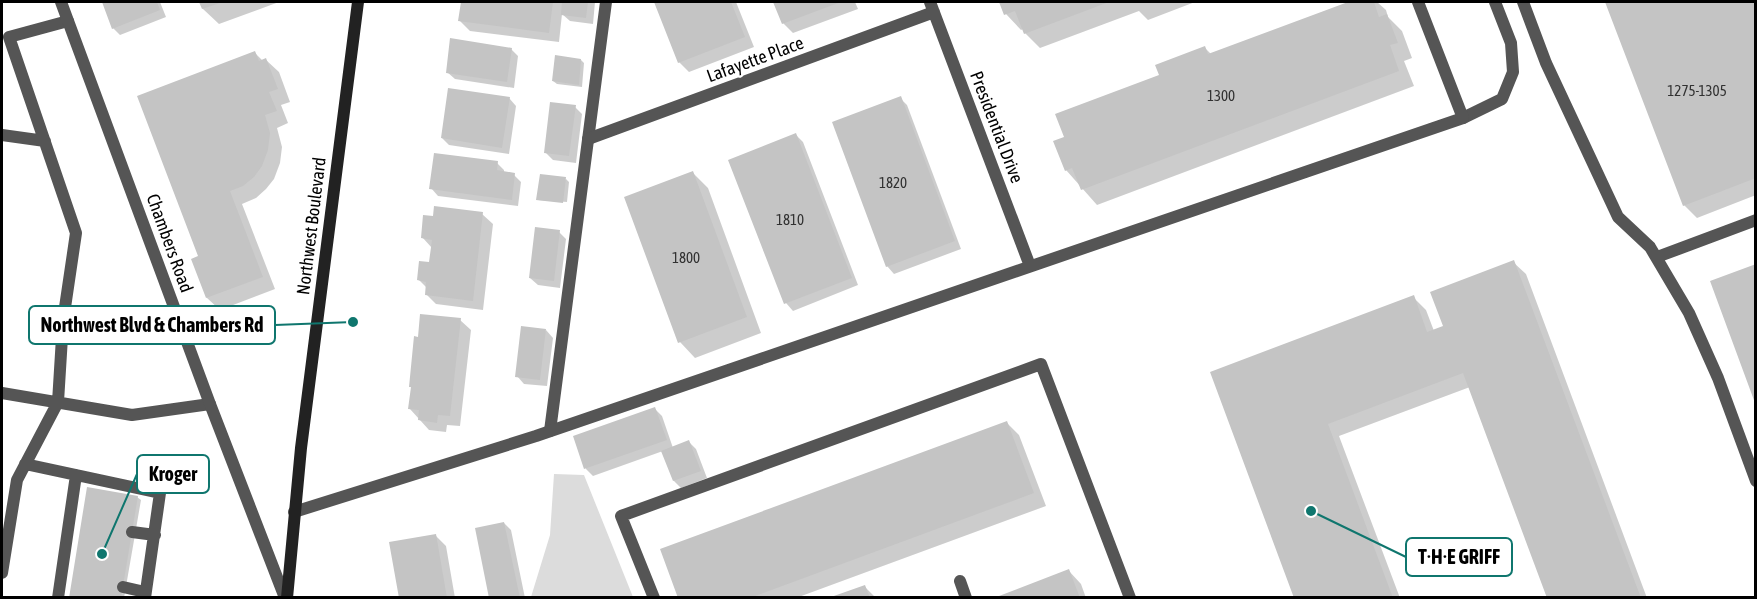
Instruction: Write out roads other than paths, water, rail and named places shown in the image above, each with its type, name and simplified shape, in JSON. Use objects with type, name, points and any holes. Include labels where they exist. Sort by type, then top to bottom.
[{"type":"main road","name":"Northwest Boulevard","points":[[286,597],[294,512],[358,2]]},
{"type":"street","name":"Chambers Road","points":[[61,2],[210,404],[286,597]]},
{"type":"street","points":[[550,431],[606,2]]},
{"type":"street","points":[[1418,2],[1463,118]]},
{"type":"street","points":[[294,512],[550,431],[1463,118],[1502,99],[1513,72],[1511,44],[1495,2]]},
{"type":"street","points":[[1523,2],[1546,63],[1618,217],[1650,247],[1689,313],[1718,378],[1755,481]]},
{"type":"street","name":"Lafayette Place","points":[[588,139],[932,7]]},
{"type":"street","name":"Presidential Drive","points":[[932,7],[1030,266]]},
{"type":"street","points":[[2,573],[16,480],[58,402],[63,321],[76,232],[45,141],[5,39],[68,21]]},
{"type":"street","points":[[2,135],[45,141]]},
{"type":"street","points":[[1657,257],[1755,220]]},
{"type":"street","points":[[654,597],[621,516],[1041,364],[1130,597]]},
{"type":"street","points":[[2,393],[132,415],[210,404]]},
{"type":"street","points":[[25,464],[160,493],[145,595],[123,587]]},
{"type":"street","points":[[58,597],[67,576],[75,523],[76,475]]},
{"type":"street","points":[[132,532],[155,536]]},
{"type":"street","points":[[960,581],[966,597]]},
{"type":"place","name":"Northwest Blvd & Chambers Rd","points":[[353,322]]},
{"type":"place","name":"T·H·E GRIFF","points":[[1311,511]]},
{"type":"place","name":"Kroger","points":[[102,554]]}]
